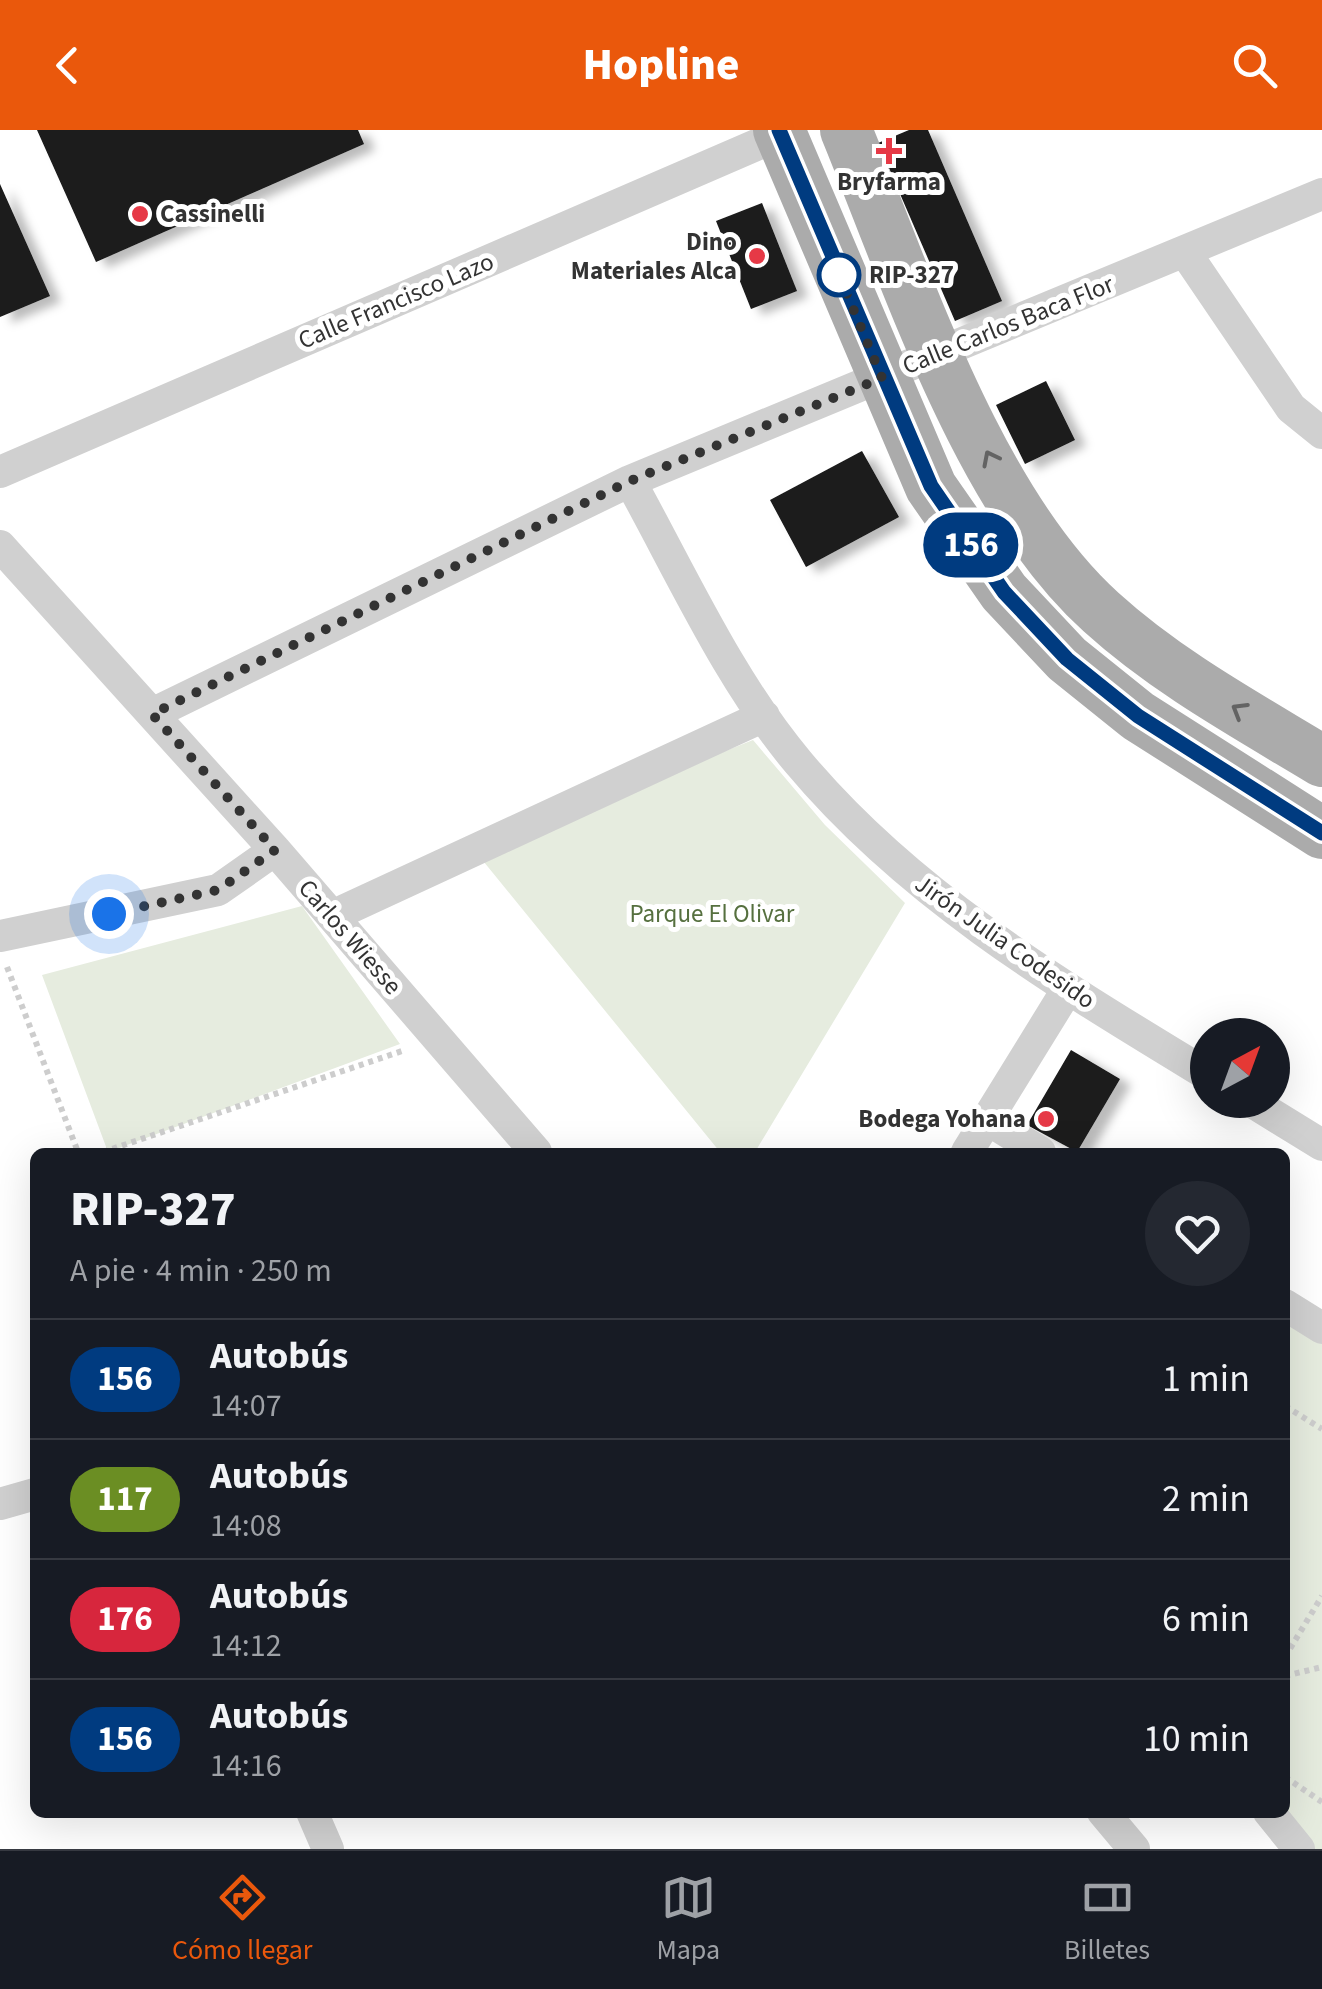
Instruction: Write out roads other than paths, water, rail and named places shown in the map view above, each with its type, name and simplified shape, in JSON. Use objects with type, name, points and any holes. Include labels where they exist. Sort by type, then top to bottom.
[{"type":"main road","points":[[846,130],[938,354],[1014,500],[1045,549],[1099,611],[1169,667],[1322,761]]},
{"type":"main road","points":[[784,131],[882,378],[931,486],[1004,592],[1067,659],[1138,716],[1322,833]]},
{"type":"street","name":"Calle Francisco Lazo","points":[[0,472],[784,131]]},
{"type":"street","name":"Calle Carlos Baca Flor","points":[[152,714],[630,481],[1322,194]]},
{"type":"street","points":[[1185,252],[1290,408],[1322,434]]},
{"type":"street","name":"Jirón Julia Codesido","points":[[630,481],[764,716],[838,807],[926,891],[1067,990],[1190,1064]]},
{"type":"street","name":"Carlos Wiesse","points":[[0,546],[275,850],[533,1148]]},
{"type":"street","points":[[332,916],[764,716]]},
{"type":"street","points":[[0,936],[218,890],[275,850]]},
{"type":"street","points":[[970,1148],[1067,990]]},
{"type":"street","points":[[1279,1118],[1322,1144]]},
{"type":"street","points":[[990,1121],[1034,1148]]},
{"type":"street","points":[[1290,1308],[1322,1328]]},
{"type":"street","points":[[0,1504],[30,1495]]},
{"type":"street","points":[[315,1818],[328,1849]]},
{"type":"street","points":[[1107,1818],[1134,1849]]},
{"type":"street","points":[[1274,1818],[1299,1849]]},
{"type":"place","name":"Bryfarma","points":[[889,151]]},
{"type":"place","name":"Cassinelli","points":[[140,214]]},
{"type":"place","name":"Dino Materiales Alca","points":[[757,256]]},
{"type":"place","name":"RIP-327","points":[[839,275]]},
{"type":"place","name":"Bodega Yohana","points":[[1046,1119]]},
{"type":"park label","name":"Parque El Olivar","points":[[712,914]]}]
